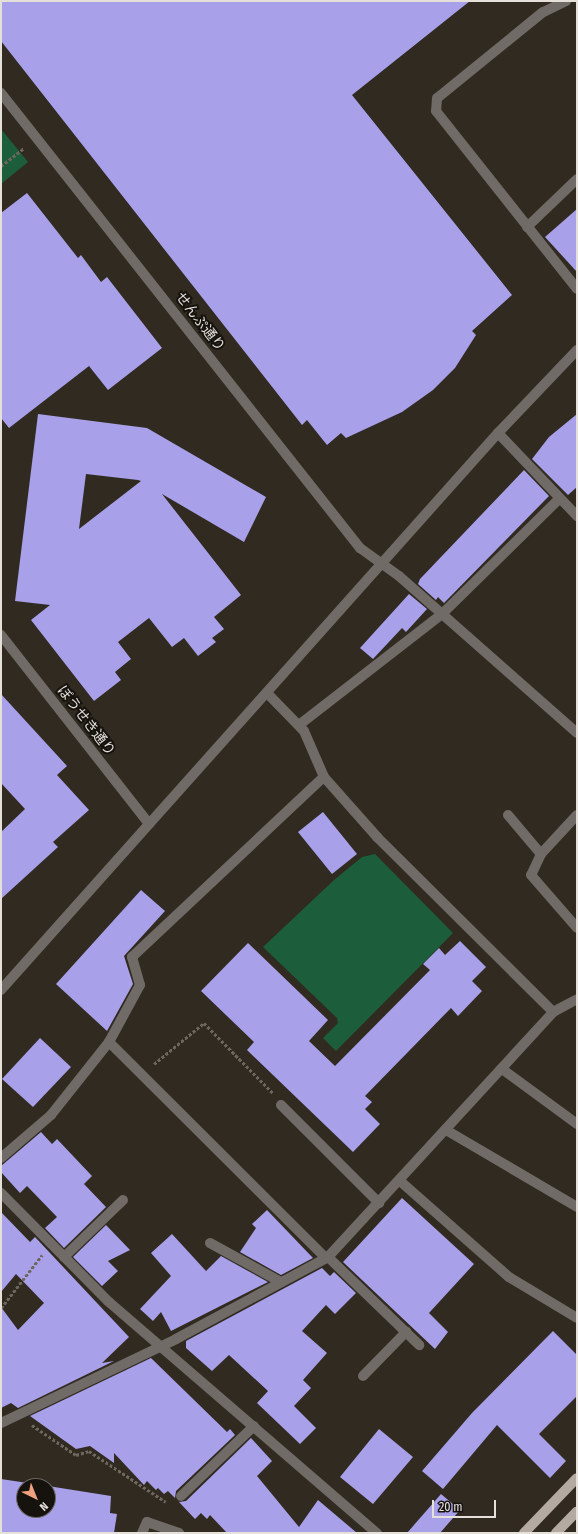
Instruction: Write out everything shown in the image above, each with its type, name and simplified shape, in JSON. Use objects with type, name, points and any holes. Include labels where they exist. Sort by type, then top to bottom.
[{"type":"main road","points":[[524,1533],[577,1478]]},
{"type":"main road","points":[[556,1533],[577,1511]]},
{"type":"street","points":[[566,1],[543,12],[437,98],[436,111],[577,290]]},
{"type":"street","name":"せんぷ通り","points":[[1,93],[360,548],[400,576],[577,733]]},
{"type":"street","points":[[527,227],[577,179]]},
{"type":"street","points":[[1,990],[498,433],[577,350]]},
{"type":"street","points":[[498,433],[577,516]]},
{"type":"street","points":[[299,725],[442,614],[560,498]]},
{"type":"street","name":"ぼうせき通り","points":[[1,635],[149,824]]},
{"type":"street","points":[[267,693],[299,725],[324,777],[377,836],[553,1012]]},
{"type":"street","points":[[1,1158],[51,1115],[109,1042],[140,985],[132,957],[324,777]]},
{"type":"street","points":[[508,815],[541,854]]},
{"type":"street","points":[[577,815],[541,854],[531,875],[577,928]]},
{"type":"street","points":[[1,1423],[159,1345],[327,1258],[400,1181],[553,1012],[577,999]]},
{"type":"street","points":[[109,1042],[327,1258],[419,1345]]},
{"type":"street","points":[[502,1069],[577,1124]]},
{"type":"street","points":[[281,1105],[378,1203]]},
{"type":"street","points":[[446,1130],[577,1207]]},
{"type":"street","points":[[400,1181],[509,1277],[577,1318]]},
{"type":"street","points":[[1,1193],[50,1244],[159,1345],[377,1533]]},
{"type":"street","points":[[64,1257],[123,1200]]},
{"type":"street","points":[[210,1243],[281,1282]]},
{"type":"street","points":[[363,1376],[406,1332]]},
{"type":"street","points":[[180,1496],[254,1426]]},
{"type":"street","points":[[142,1533],[146,1522],[180,1533]]},
{"type":"path","points":[[1,166],[24,148]]},
{"type":"path","points":[[142,1075],[204,1023],[281,1105]]},
{"type":"path","points":[[1,1308],[50,1244]]},
{"type":"path","points":[[19,1414],[76,1455],[89,1452],[173,1506]]},
{"type":"green space","points":[[1,129],[28,162],[1,184]]},
{"type":"green space","points":[[375,854],[453,933],[336,1051],[323,1038],[338,1023],[337,1018],[263,947],[334,880],[362,857]]},
{"type":"building","points":[[1,1],[470,1],[352,95],[512,295],[472,331],[476,335],[455,368],[433,390],[402,412],[346,438],[341,433],[327,445],[307,420],[302,425],[1,41]]},
{"type":"building","points":[[27,193],[78,258],[81,255],[101,282],[107,277],[162,348],[108,390],[89,366],[9,428],[1,418],[1,213]]},
{"type":"building","points":[[577,209],[577,272],[545,237]]},
{"type":"building","points":[[38,414],[147,428],[266,497],[244,542],[162,494],[241,595],[214,617],[224,629],[212,638],[216,642],[198,656],[184,638],[172,647],[149,618],[118,642],[131,659],[115,672],[121,680],[94,701],[31,620],[50,605],[15,601]],"holes":[[[86,474],[141,481],[79,529]]]},
{"type":"building","points":[[577,414],[577,487],[568,495],[532,459],[549,437]]},
{"type":"building","points":[[524,470],[549,496],[444,603],[438,597],[436,600],[418,584],[420,579]]},
{"type":"building","points":[[409,594],[427,609],[406,632],[402,628],[373,659],[360,648]]},
{"type":"building","points":[[1,694],[67,766],[57,775],[89,810],[53,842],[58,847],[1,899],[1,832],[25,809],[1,783]]},
{"type":"building","points":[[323,812],[357,854],[332,874],[298,832]]},
{"type":"building","points":[[141,890],[165,911],[124,956],[133,984],[107,1031],[56,984]]},
{"type":"building","points":[[460,941],[486,967],[472,981],[482,991],[458,1016],[451,1008],[365,1096],[372,1102],[365,1109],[380,1124],[353,1152],[247,1050],[254,1042],[201,991],[248,943],[328,1020],[309,1041],[335,1066],[430,970],[423,964],[439,948],[445,955]]},
{"type":"building","points":[[40,1038],[71,1067],[33,1107],[2,1079]]},
{"type":"building","points":[[41,1132],[52,1144],[57,1139],[92,1176],[84,1184],[106,1207],[64,1248],[45,1228],[57,1217],[27,1186],[20,1193],[1,1172],[1,1166]]},
{"type":"building","points":[[402,1198],[474,1264],[429,1313],[448,1332],[435,1349],[343,1262]]},
{"type":"building","points":[[267,1210],[313,1258],[281,1275],[240,1252],[256,1228],[252,1224]]},
{"type":"building","points":[[1,1212],[30,1242],[35,1237],[129,1337],[102,1363],[114,1361],[18,1408],[11,1403],[1,1408],[1,1307],[18,1330],[44,1303],[16,1274],[1,1292]]},
{"type":"building","points":[[106,1225],[130,1250],[108,1261],[118,1271],[102,1286],[73,1257]]},
{"type":"building","points":[[172,1234],[206,1271],[221,1256],[268,1282],[171,1331],[161,1312],[153,1321],[140,1309],[171,1276],[151,1253]]},
{"type":"building","points":[[322,1268],[330,1276],[334,1272],[356,1293],[335,1314],[326,1305],[302,1331],[327,1353],[303,1380],[311,1388],[294,1406],[316,1428],[300,1444],[257,1403],[268,1391],[229,1355],[212,1371],[186,1348],[186,1341]]},
{"type":"building","points":[[553,1331],[577,1355],[577,1396],[539,1434],[566,1461],[550,1478],[497,1425],[443,1489],[422,1471],[472,1413]]},
{"type":"building","points":[[151,1358],[227,1432],[230,1429],[235,1435],[176,1491],[175,1498],[168,1491],[164,1494],[158,1488],[156,1490],[147,1481],[144,1485],[114,1453],[114,1463],[90,1446],[76,1449],[30,1416]]},
{"type":"building","points":[[379,1429],[413,1457],[373,1504],[340,1477]]},
{"type":"building","points":[[251,1438],[272,1461],[257,1476],[299,1527],[318,1500],[357,1533],[227,1533],[210,1515],[207,1519],[201,1513],[195,1519],[179,1502],[186,1501]]},
{"type":"building","points":[[1,1479],[16,1481],[16,1518],[56,1518],[56,1487],[111,1496],[110,1513],[117,1514],[114,1533],[1,1533]]},
{"type":"building","points":[[441,1494],[460,1510],[440,1533],[407,1533]]}]
